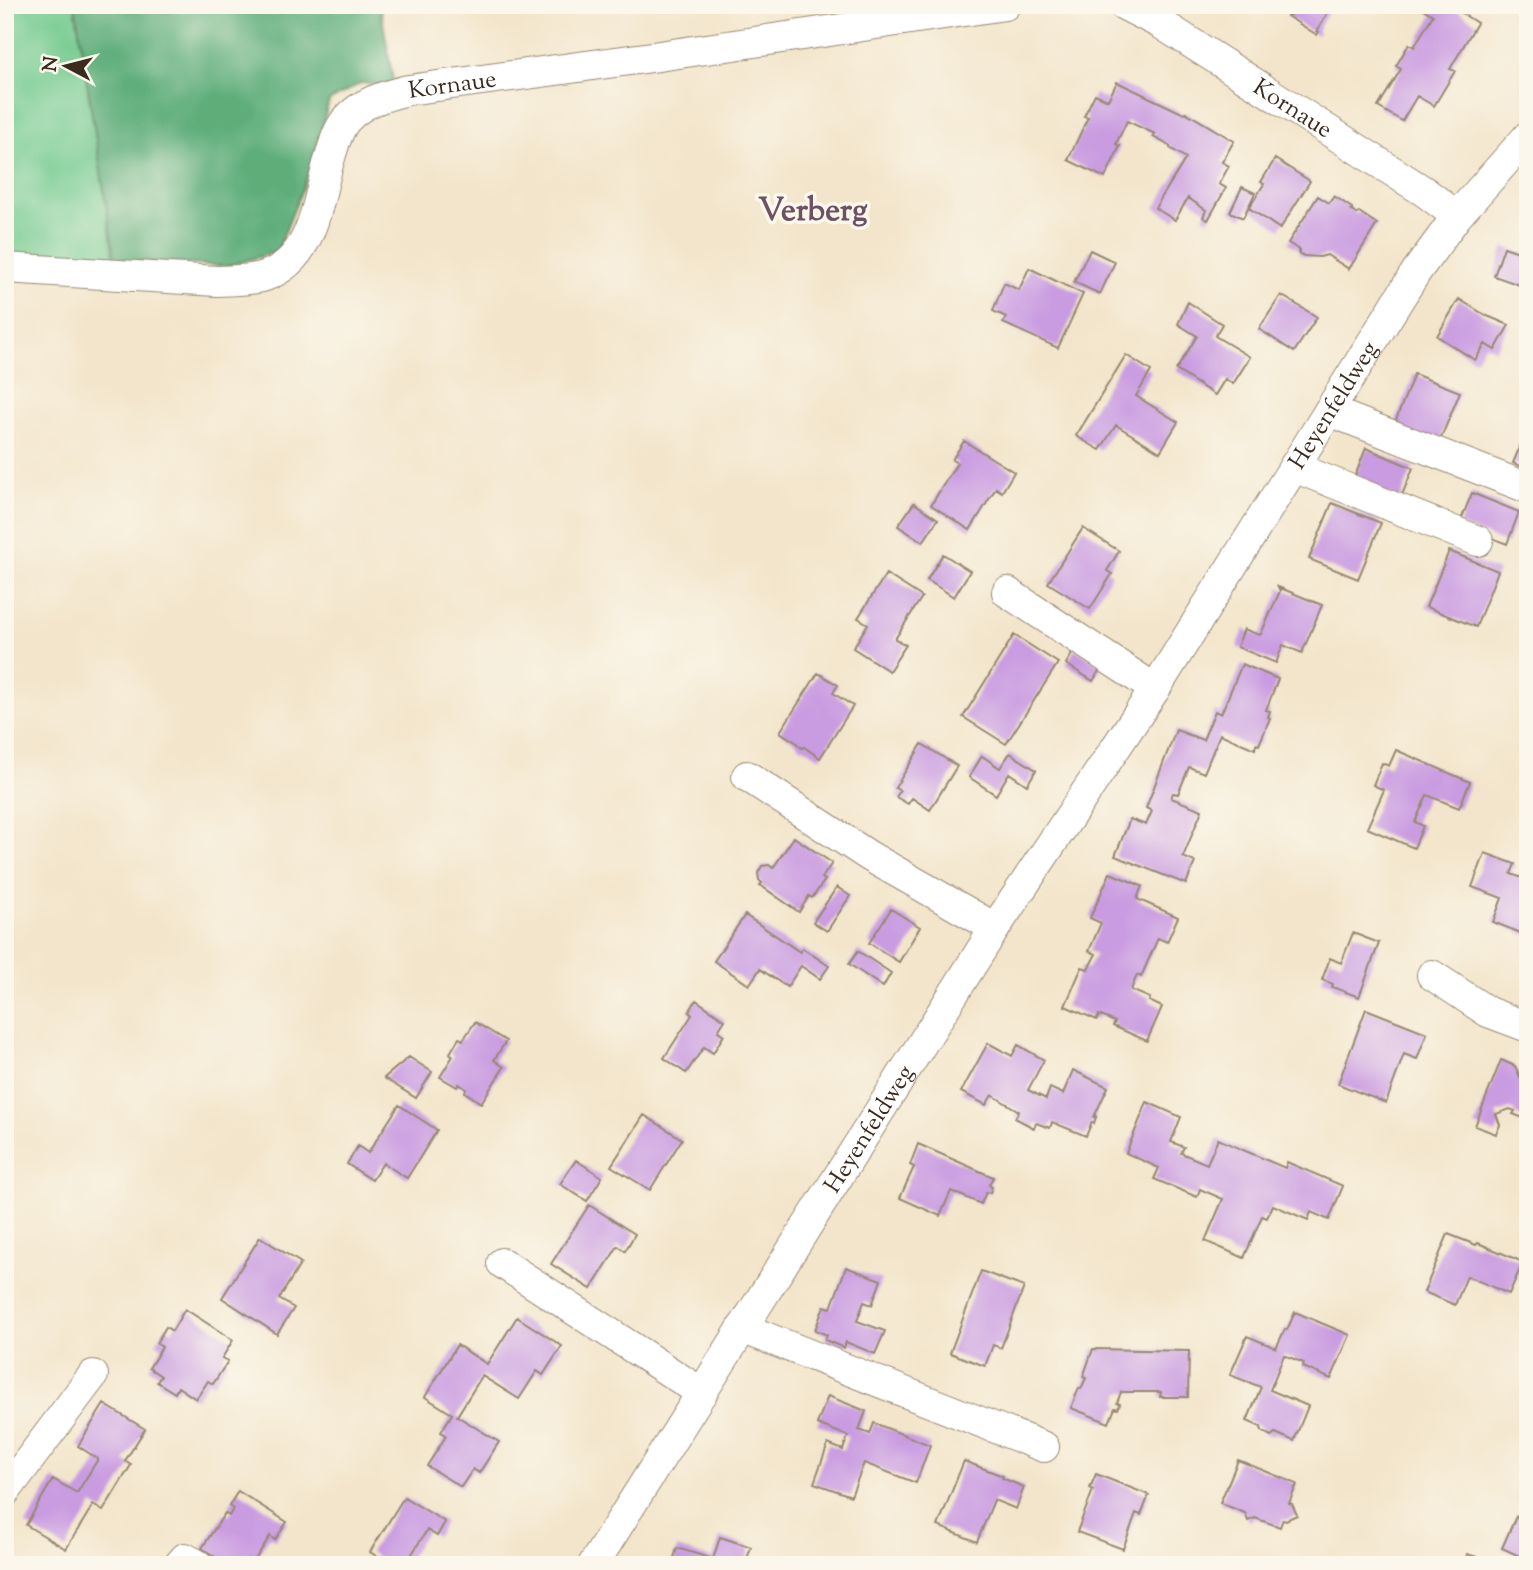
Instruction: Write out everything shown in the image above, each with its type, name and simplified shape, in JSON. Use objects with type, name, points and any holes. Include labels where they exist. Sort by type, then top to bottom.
[{"type":"street","name":"Kornaue","points":[[5,268],[217,281],[244,280],[267,275],[289,263],[301,250],[312,225],[335,139],[345,121],[361,106],[380,97],[408,90],[1005,5]]},
{"type":"street","name":"Kornaue","points":[[1124,5],[1163,25],[1425,192],[1457,216]]},
{"type":"street","name":"Heyenfeldweg","points":[[593,1565],[995,928],[1155,689],[1416,272],[1457,216],[1528,136]]},
{"type":"street","points":[[1329,411],[1528,488]]},
{"type":"street","points":[[1294,467],[1478,541]]},
{"type":"street","points":[[1007,592],[1155,689]]},
{"type":"street","points":[[747,776],[869,856],[995,928]]},
{"type":"street","points":[[1432,975],[1488,1012],[1528,1027]]},
{"type":"street","points":[[502,1263],[702,1392]]},
{"type":"street","points":[[741,1328],[1044,1447]]},
{"type":"street","points":[[5,1492],[93,1375]]},
{"type":"street","points":[[179,1565],[185,1558],[198,1565]]},
{"type":"green space","points":[[5,5],[75,5],[115,261],[5,253]]},
{"type":"green space","points":[[75,5],[380,5],[394,86],[361,83],[329,101],[311,167],[277,252],[227,266],[115,261]]},
{"type":"building","points":[[1296,5],[1332,5],[1317,35],[1287,16]]},
{"type":"building","points":[[1416,5],[1453,5],[1452,7],[1477,23],[1450,69],[1455,71],[1434,106],[1417,96],[1402,121],[1378,107],[1401,69],[1396,66],[1409,44],[1414,47],[1433,15]]},
{"type":"building","points":[[1117,82],[1184,114],[1185,112],[1234,141],[1222,162],[1229,166],[1219,184],[1226,188],[1208,220],[1203,217],[1206,210],[1188,198],[1175,220],[1155,208],[1186,158],[1153,137],[1155,134],[1127,121],[1116,144],[1120,146],[1105,178],[1068,160],[1088,117],[1084,116],[1095,94],[1108,100]]},
{"type":"building","points":[[1275,159],[1310,181],[1280,229],[1249,208]]},
{"type":"building","points":[[1242,187],[1255,193],[1243,218],[1230,212]]},
{"type":"building","points":[[1318,196],[1329,203],[1334,196],[1357,214],[1359,212],[1377,224],[1349,269],[1327,255],[1304,256],[1298,253],[1300,250],[1288,243]]},
{"type":"building","points":[[1504,247],[1528,255],[1528,288],[1494,276]]},
{"type":"building","points":[[1090,250],[1115,262],[1100,294],[1074,282]]},
{"type":"building","points":[[1029,268],[1083,294],[1058,348],[1003,323],[1006,317],[993,311],[1004,283],[1019,290]]},
{"type":"building","points":[[1281,295],[1317,317],[1294,352],[1259,329]]},
{"type":"building","points":[[1459,299],[1485,315],[1509,325],[1495,350],[1485,344],[1475,360],[1437,336]]},
{"type":"building","points":[[1188,302],[1222,324],[1215,336],[1250,357],[1233,384],[1225,379],[1215,395],[1176,370],[1197,336],[1178,324]]},
{"type":"building","points":[[1126,355],[1151,371],[1136,396],[1178,422],[1160,452],[1116,425],[1100,450],[1076,436]]},
{"type":"building","points":[[1414,374],[1460,392],[1439,443],[1394,425]]},
{"type":"building","points":[[1528,428],[1528,469],[1513,463]]},
{"type":"building","points":[[964,441],[1014,472],[1002,492],[996,488],[970,530],[931,505],[957,463],[952,460]]},
{"type":"building","points":[[1366,448],[1413,468],[1400,500],[1353,481]]},
{"type":"building","points":[[1472,493],[1519,512],[1507,544],[1459,525]]},
{"type":"building","points":[[914,503],[938,519],[923,542],[898,526]]},
{"type":"building","points":[[1332,503],[1381,523],[1358,579],[1309,559]]},
{"type":"building","points":[[1083,528],[1119,551],[1107,571],[1112,574],[1090,609],[1048,583]]},
{"type":"building","points":[[1449,551],[1498,571],[1476,627],[1426,607]]},
{"type":"building","points":[[943,554],[970,571],[954,597],[927,580]]},
{"type":"building","points":[[886,574],[922,597],[895,639],[906,645],[889,671],[853,648],[868,624],[858,618]]},
{"type":"building","points":[[1278,587],[1322,605],[1302,653],[1283,645],[1276,663],[1237,647],[1244,629],[1261,634],[1280,591]]},
{"type":"building","points":[[1014,635],[1058,663],[1006,744],[963,717]]},
{"type":"building","points":[[1075,649],[1102,666],[1093,681],[1066,664]]},
{"type":"building","points":[[1242,664],[1278,679],[1266,710],[1270,711],[1270,718],[1255,749],[1220,734],[1204,773],[1189,767],[1178,794],[1173,793],[1171,798],[1202,810],[1183,857],[1195,862],[1186,884],[1115,856],[1130,819],[1146,825],[1152,811],[1146,808],[1176,730],[1203,740],[1215,711],[1221,714]]},
{"type":"building","points":[[818,673],[838,685],[833,693],[853,706],[820,758],[780,732]]},
{"type":"building","points":[[922,744],[957,766],[930,810],[912,798],[908,804],[896,797],[900,791],[895,788]]},
{"type":"building","points":[[1396,750],[1470,782],[1459,808],[1427,795],[1415,822],[1423,826],[1414,848],[1367,828],[1384,790],[1373,785],[1382,763],[1389,766]]},
{"type":"building","points":[[1010,753],[1036,770],[1027,785],[1009,773],[996,795],[969,777],[982,756],[1000,768]]},
{"type":"building","points":[[794,837],[832,863],[822,878],[825,880],[812,898],[809,896],[799,912],[760,885],[762,883],[758,873],[762,866],[769,865],[773,868]]},
{"type":"building","points":[[1485,853],[1515,864],[1511,874],[1528,880],[1528,936],[1493,922],[1502,898],[1472,887]]},
{"type":"building","points":[[1110,873],[1142,886],[1137,899],[1178,917],[1167,942],[1158,938],[1141,977],[1137,975],[1131,990],[1150,998],[1149,1001],[1162,1007],[1147,1041],[1113,1026],[1115,1022],[1099,1015],[1097,1020],[1065,1006],[1082,967],[1088,969],[1096,954],[1089,951],[1101,923],[1090,918]]},
{"type":"building","points":[[837,887],[850,896],[827,931],[813,922]]},
{"type":"building","points":[[891,909],[920,927],[899,962],[869,943]]},
{"type":"building","points":[[745,915],[800,952],[802,948],[829,966],[820,979],[801,966],[787,987],[760,969],[749,985],[714,961]]},
{"type":"building","points":[[1353,933],[1379,943],[1359,997],[1332,987],[1333,984],[1322,980],[1330,958],[1341,963]]},
{"type":"building","points":[[858,951],[891,973],[883,987],[849,964]]},
{"type":"building","points":[[696,1000],[725,1020],[718,1031],[724,1035],[713,1053],[704,1047],[686,1073],[664,1058],[692,1015],[689,1012]]},
{"type":"building","points":[[1366,1009],[1427,1033],[1417,1059],[1404,1054],[1386,1103],[1338,1084]]},
{"type":"building","points":[[475,1022],[506,1041],[494,1060],[504,1067],[481,1103],[465,1092],[466,1089],[459,1084],[457,1087],[440,1077],[453,1056],[450,1053],[459,1038],[463,1040]]},
{"type":"building","points":[[988,1043],[1012,1056],[1018,1045],[1044,1060],[1028,1090],[1046,1099],[1050,1088],[1063,1094],[1073,1070],[1108,1087],[1086,1136],[1052,1122],[1050,1128],[1036,1123],[1034,1128],[1015,1118],[1019,1111],[992,1095],[986,1105],[961,1092]]},
{"type":"building","points":[[409,1057],[432,1072],[416,1098],[384,1078]]},
{"type":"building","points":[[1501,1060],[1515,1066],[1521,1079],[1528,1081],[1528,1120],[1513,1114],[1515,1111],[1510,1109],[1496,1114],[1500,1125],[1496,1134],[1475,1126]]},
{"type":"building","points":[[1147,1102],[1181,1117],[1171,1142],[1184,1147],[1181,1153],[1207,1164],[1218,1139],[1285,1168],[1287,1162],[1343,1186],[1329,1220],[1311,1212],[1308,1220],[1273,1205],[1267,1218],[1262,1216],[1244,1258],[1205,1241],[1223,1199],[1200,1189],[1197,1197],[1154,1179],[1159,1168],[1126,1153]]},
{"type":"building","points":[[399,1105],[437,1130],[407,1178],[383,1163],[372,1180],[347,1164],[358,1146],[368,1153]]},
{"type":"building","points":[[644,1115],[682,1139],[650,1190],[611,1166]]},
{"type":"building","points":[[918,1144],[993,1177],[989,1185],[992,1187],[990,1193],[986,1192],[981,1204],[951,1191],[940,1216],[900,1198],[914,1167],[910,1165]]},
{"type":"building","points":[[576,1160],[602,1177],[587,1201],[560,1184]]},
{"type":"building","points":[[589,1205],[635,1234],[625,1251],[618,1246],[591,1289],[551,1264]]},
{"type":"building","points":[[1448,1234],[1523,1262],[1509,1294],[1467,1276],[1455,1305],[1424,1292]]},
{"type":"building","points":[[260,1237],[301,1263],[279,1299],[294,1308],[277,1334],[222,1298]]},
{"type":"building","points":[[846,1267],[881,1280],[872,1305],[864,1302],[857,1321],[885,1331],[875,1354],[846,1342],[844,1348],[825,1340],[827,1335],[815,1330],[824,1306],[831,1308]]},
{"type":"building","points":[[981,1271],[1024,1287],[1001,1348],[993,1345],[985,1366],[950,1353]]},
{"type":"building","points":[[185,1309],[233,1340],[222,1358],[228,1361],[213,1384],[208,1381],[196,1399],[178,1387],[175,1393],[157,1382],[161,1376],[149,1368],[162,1347],[156,1343],[166,1327],[172,1331]]},
{"type":"building","points":[[1295,1312],[1350,1335],[1331,1379],[1284,1355],[1270,1390],[1308,1406],[1294,1441],[1275,1433],[1271,1436],[1262,1431],[1261,1427],[1247,1421],[1261,1387],[1230,1375],[1247,1336],[1276,1348]]},
{"type":"building","points":[[517,1317],[562,1346],[543,1375],[537,1371],[519,1399],[482,1376],[457,1416],[499,1442],[479,1473],[473,1469],[461,1487],[427,1466],[446,1436],[441,1432],[452,1414],[425,1397],[457,1345],[487,1364]]},
{"type":"building","points":[[1093,1349],[1189,1351],[1188,1397],[1160,1397],[1161,1392],[1121,1392],[1117,1403],[1120,1404],[1118,1409],[1115,1408],[1109,1423],[1071,1408],[1086,1378],[1083,1377]]},
{"type":"building","points":[[828,1396],[866,1411],[859,1430],[870,1434],[874,1423],[930,1445],[916,1483],[864,1463],[851,1496],[814,1483],[828,1444],[843,1450],[848,1436],[817,1424]]},
{"type":"building","points":[[104,1404],[145,1429],[125,1461],[131,1465],[103,1511],[93,1505],[66,1549],[26,1525],[53,1479],[77,1493],[98,1459],[78,1446]]},
{"type":"building","points":[[1238,1460],[1297,1484],[1289,1503],[1297,1515],[1283,1519],[1280,1527],[1255,1518],[1248,1521],[1245,1513],[1220,1503]]},
{"type":"building","points":[[964,1461],[1024,1487],[1016,1509],[994,1500],[977,1542],[938,1526]]},
{"type":"building","points":[[1096,1474],[1149,1495],[1141,1515],[1136,1513],[1123,1549],[1077,1532],[1093,1490],[1090,1488]]},
{"type":"building","points":[[238,1491],[287,1522],[275,1540],[270,1536],[253,1563],[248,1559],[244,1565],[215,1565],[218,1559],[202,1548],[225,1513],[229,1516],[233,1509],[229,1506]]},
{"type":"building","points":[[404,1497],[445,1522],[437,1536],[427,1530],[405,1565],[390,1565],[370,1552]]},
{"type":"building","points":[[1516,1516],[1528,1521],[1528,1560],[1502,1548]]},
{"type":"building","points":[[720,1537],[751,1547],[745,1565],[726,1565],[714,1560],[713,1565],[672,1565],[677,1548],[713,1559]]},
{"type":"building","points":[[1467,1554],[1500,1564],[1500,1565],[1464,1565]]},
{"type":"district","name":"Verberg","points":[[813,209]]}]
